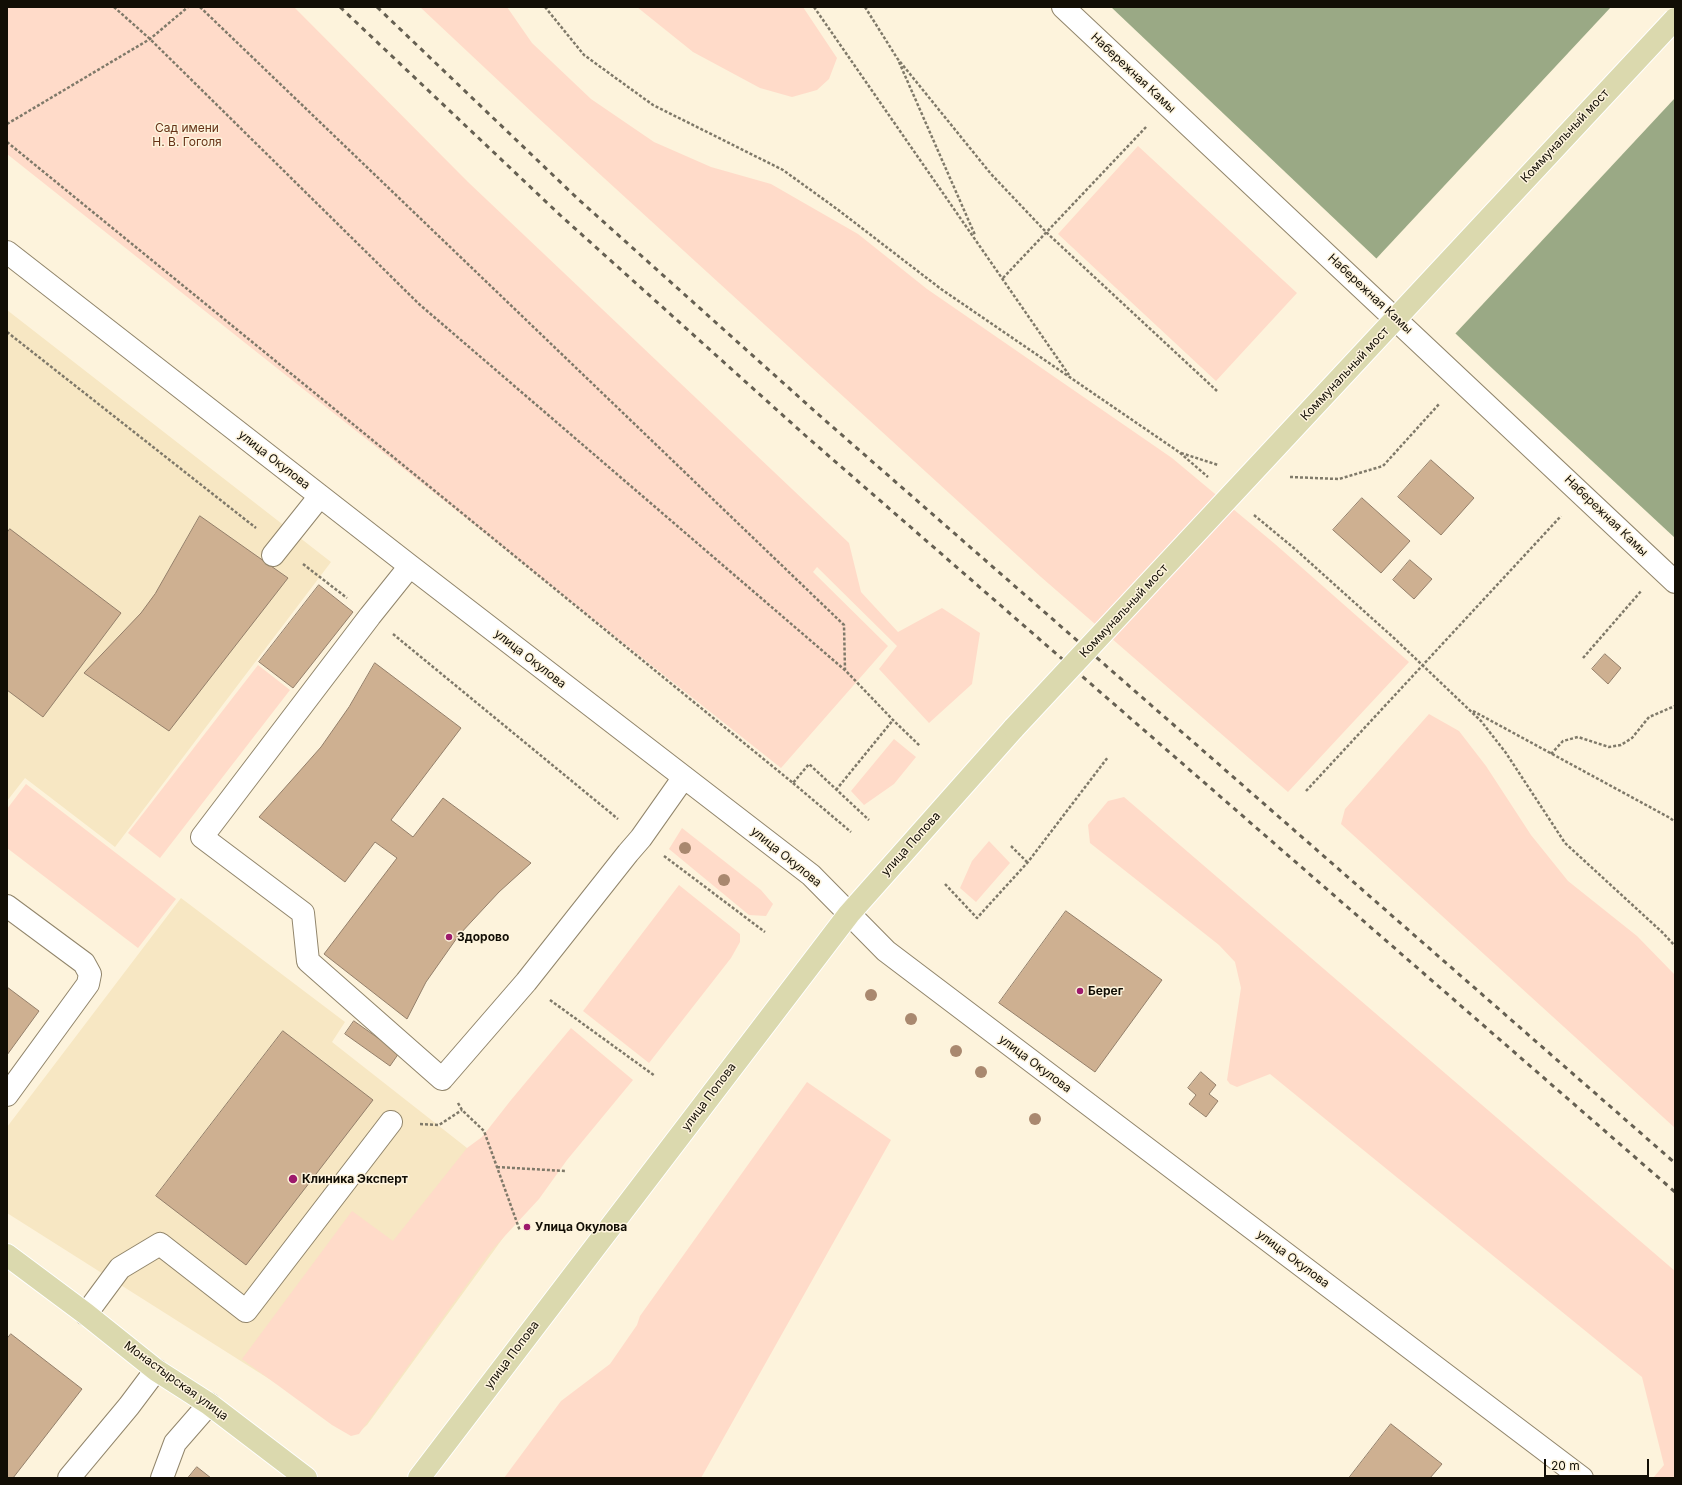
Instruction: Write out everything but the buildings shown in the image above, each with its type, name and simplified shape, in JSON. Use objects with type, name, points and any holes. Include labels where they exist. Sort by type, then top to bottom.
[{"type":"main road","name":"Коммунальный мост","points":[[1014,728],[1675,19]]},
{"type":"main road","name":"улица Попова","points":[[418,1478],[850,914],[1014,728]]},
{"type":"main road","name":"Монастырская улица","points":[[7,1255],[86,1314],[156,1370],[209,1404],[306,1478]]},
{"type":"street","name":"Набережная Камы","points":[[1063,7],[1668,576]]},
{"type":"street","name":"улица Окулова","points":[[7,252],[410,566],[811,875],[886,951],[1582,1478]]},
{"type":"street","points":[[273,555],[320,496]]},
{"type":"street","points":[[410,566],[370,616],[202,837],[303,914],[308,961],[442,1079],[526,982],[641,838],[684,777]]},
{"type":"street","points":[[7,906],[84,963],[90,974],[88,984],[7,1095]]},
{"type":"street","points":[[86,1314],[120,1268],[160,1244],[246,1311],[391,1122]]},
{"type":"street","points":[[69,1478],[130,1406],[156,1370]]},
{"type":"street","points":[[162,1478],[175,1443],[209,1404]]},
{"type":"path","points":[[114,7],[150,39],[419,304],[846,670],[893,720],[920,746]]},
{"type":"path","points":[[7,124],[150,39],[188,7]]},
{"type":"path","points":[[200,7],[844,625],[846,670]]},
{"type":"path","points":[[545,7],[584,55],[653,105],[783,170],[837,209],[941,289],[1179,452],[1209,478]]},
{"type":"path","points":[[814,7],[1003,278],[1070,377]]},
{"type":"path","points":[[865,7],[897,58],[991,174],[1047,233],[1217,390]]},
{"type":"path","points":[[897,58],[977,241]]},
{"type":"path","points":[[1003,278],[1167,105]]},
{"type":"path","points":[[7,142],[793,783],[851,832]]},
{"type":"path","points":[[1285,477],[1339,479],[1383,466],[1461,380]]},
{"type":"path","points":[[1179,452],[1224,467]]},
{"type":"path","points":[[1306,791],[1582,494]]},
{"type":"path","points":[[1252,514],[1295,549],[1481,721],[1506,753],[1565,843],[1663,933],[1675,946]]},
{"type":"path","points":[[1583,658],[1668,576]]},
{"type":"path","points":[[1551,754],[1563,741],[1578,737],[1609,747],[1621,745],[1632,738],[1648,717],[1675,706]]},
{"type":"path","points":[[1469,709],[1675,821]]},
{"type":"path","points":[[836,790],[893,720]]},
{"type":"path","points":[[945,884],[977,918],[1028,862],[1108,757]]},
{"type":"path","points":[[793,783],[809,764],[869,820]]},
{"type":"path","points":[[1011,846],[1028,862]]},
{"type":"path","points":[[526,982],[655,1076]]},
{"type":"path","points":[[442,1079],[462,1110],[484,1131],[520,1231]]},
{"type":"path","points":[[391,1122],[439,1125],[462,1110]]},
{"type":"path","points":[[497,1167],[565,1171]]},
{"type":"shaded area","points":[[1111,7],[1675,7],[1675,538],[1494,370]]},
{"type":"shaded area","points":[[7,310],[331,562],[115,847],[25,778],[7,801]]},
{"type":"shaded area","points":[[181,898],[345,1022],[332,1042],[467,1148],[530,1201],[367,1425],[358,1433],[345,1427],[7,1213],[7,1127]]},
{"type":"green space","name":"Сад имени Н. В. Гоголя","points":[[7,7],[294,7],[468,182],[849,543],[861,592],[898,632],[942,608],[980,633],[972,684],[929,723],[879,669],[897,646],[817,567],[813,572],[888,646],[781,768],[7,154]]},
{"type":"green space","points":[[420,7],[507,7],[532,43],[591,99],[654,142],[711,167],[771,184],[858,234],[927,289],[1172,458],[1275,544],[1409,662],[1288,792],[1041,577],[535,115]]},
{"type":"green space","points":[[637,7],[803,7],[837,58],[829,79],[817,90],[792,97],[760,88],[693,52]]},
{"type":"green space","points":[[1138,146],[1297,293],[1216,381],[1058,234]]},
{"type":"green space","points":[[258,665],[290,690],[160,858],[128,833]]},
{"type":"green space","points":[[1429,714],[1459,731],[1486,766],[1531,835],[1568,881],[1637,936],[1675,975],[1675,1128],[1341,824],[1345,809]]},
{"type":"green space","points":[[894,739],[916,757],[894,784],[864,805],[851,791]]},
{"type":"green space","points":[[26,784],[176,899],[138,948],[7,848],[7,809]]},
{"type":"green space","points":[[1124,797],[1675,1271],[1675,1478],[1653,1478],[1664,1465],[1642,1377],[1270,1074],[1237,1087],[1230,1084],[1227,1080],[1241,988],[1235,962],[1219,945],[1090,843],[1088,825],[1108,801]]},
{"type":"green space","points":[[682,828],[761,890],[773,904],[766,916],[749,915],[669,849]]},
{"type":"green space","points":[[989,841],[1010,863],[976,902],[960,888],[972,861]]},
{"type":"green space","points":[[679,885],[740,934],[740,942],[731,958],[649,1063],[583,1011]]},
{"type":"green space","points":[[571,1028],[633,1080],[567,1160],[539,1199],[491,1251],[359,1434],[351,1436],[332,1425],[242,1359],[352,1211],[393,1241],[467,1148],[482,1137]]},
{"type":"green space","points":[[807,1082],[891,1140],[701,1478],[504,1478],[561,1401],[610,1364],[637,1325],[640,1316]]},
{"type":"pier","points":[[1611,7],[1675,7],[1675,98],[1454,335],[1375,260]]},
{"type":"railway","points":[[340,7],[560,215],[807,437],[1675,1192]]},
{"type":"railway","points":[[377,7],[578,199],[819,415],[1675,1163]]},
{"type":"place","name":"Здорово","points":[[449,937]]},
{"type":"place","name":"Берег","points":[[1080,991]]},
{"type":"place","name":"Клиника Эксперт","points":[[293,1179]]},
{"type":"place","name":"Улица Окулова","points":[[527,1227]]}]
